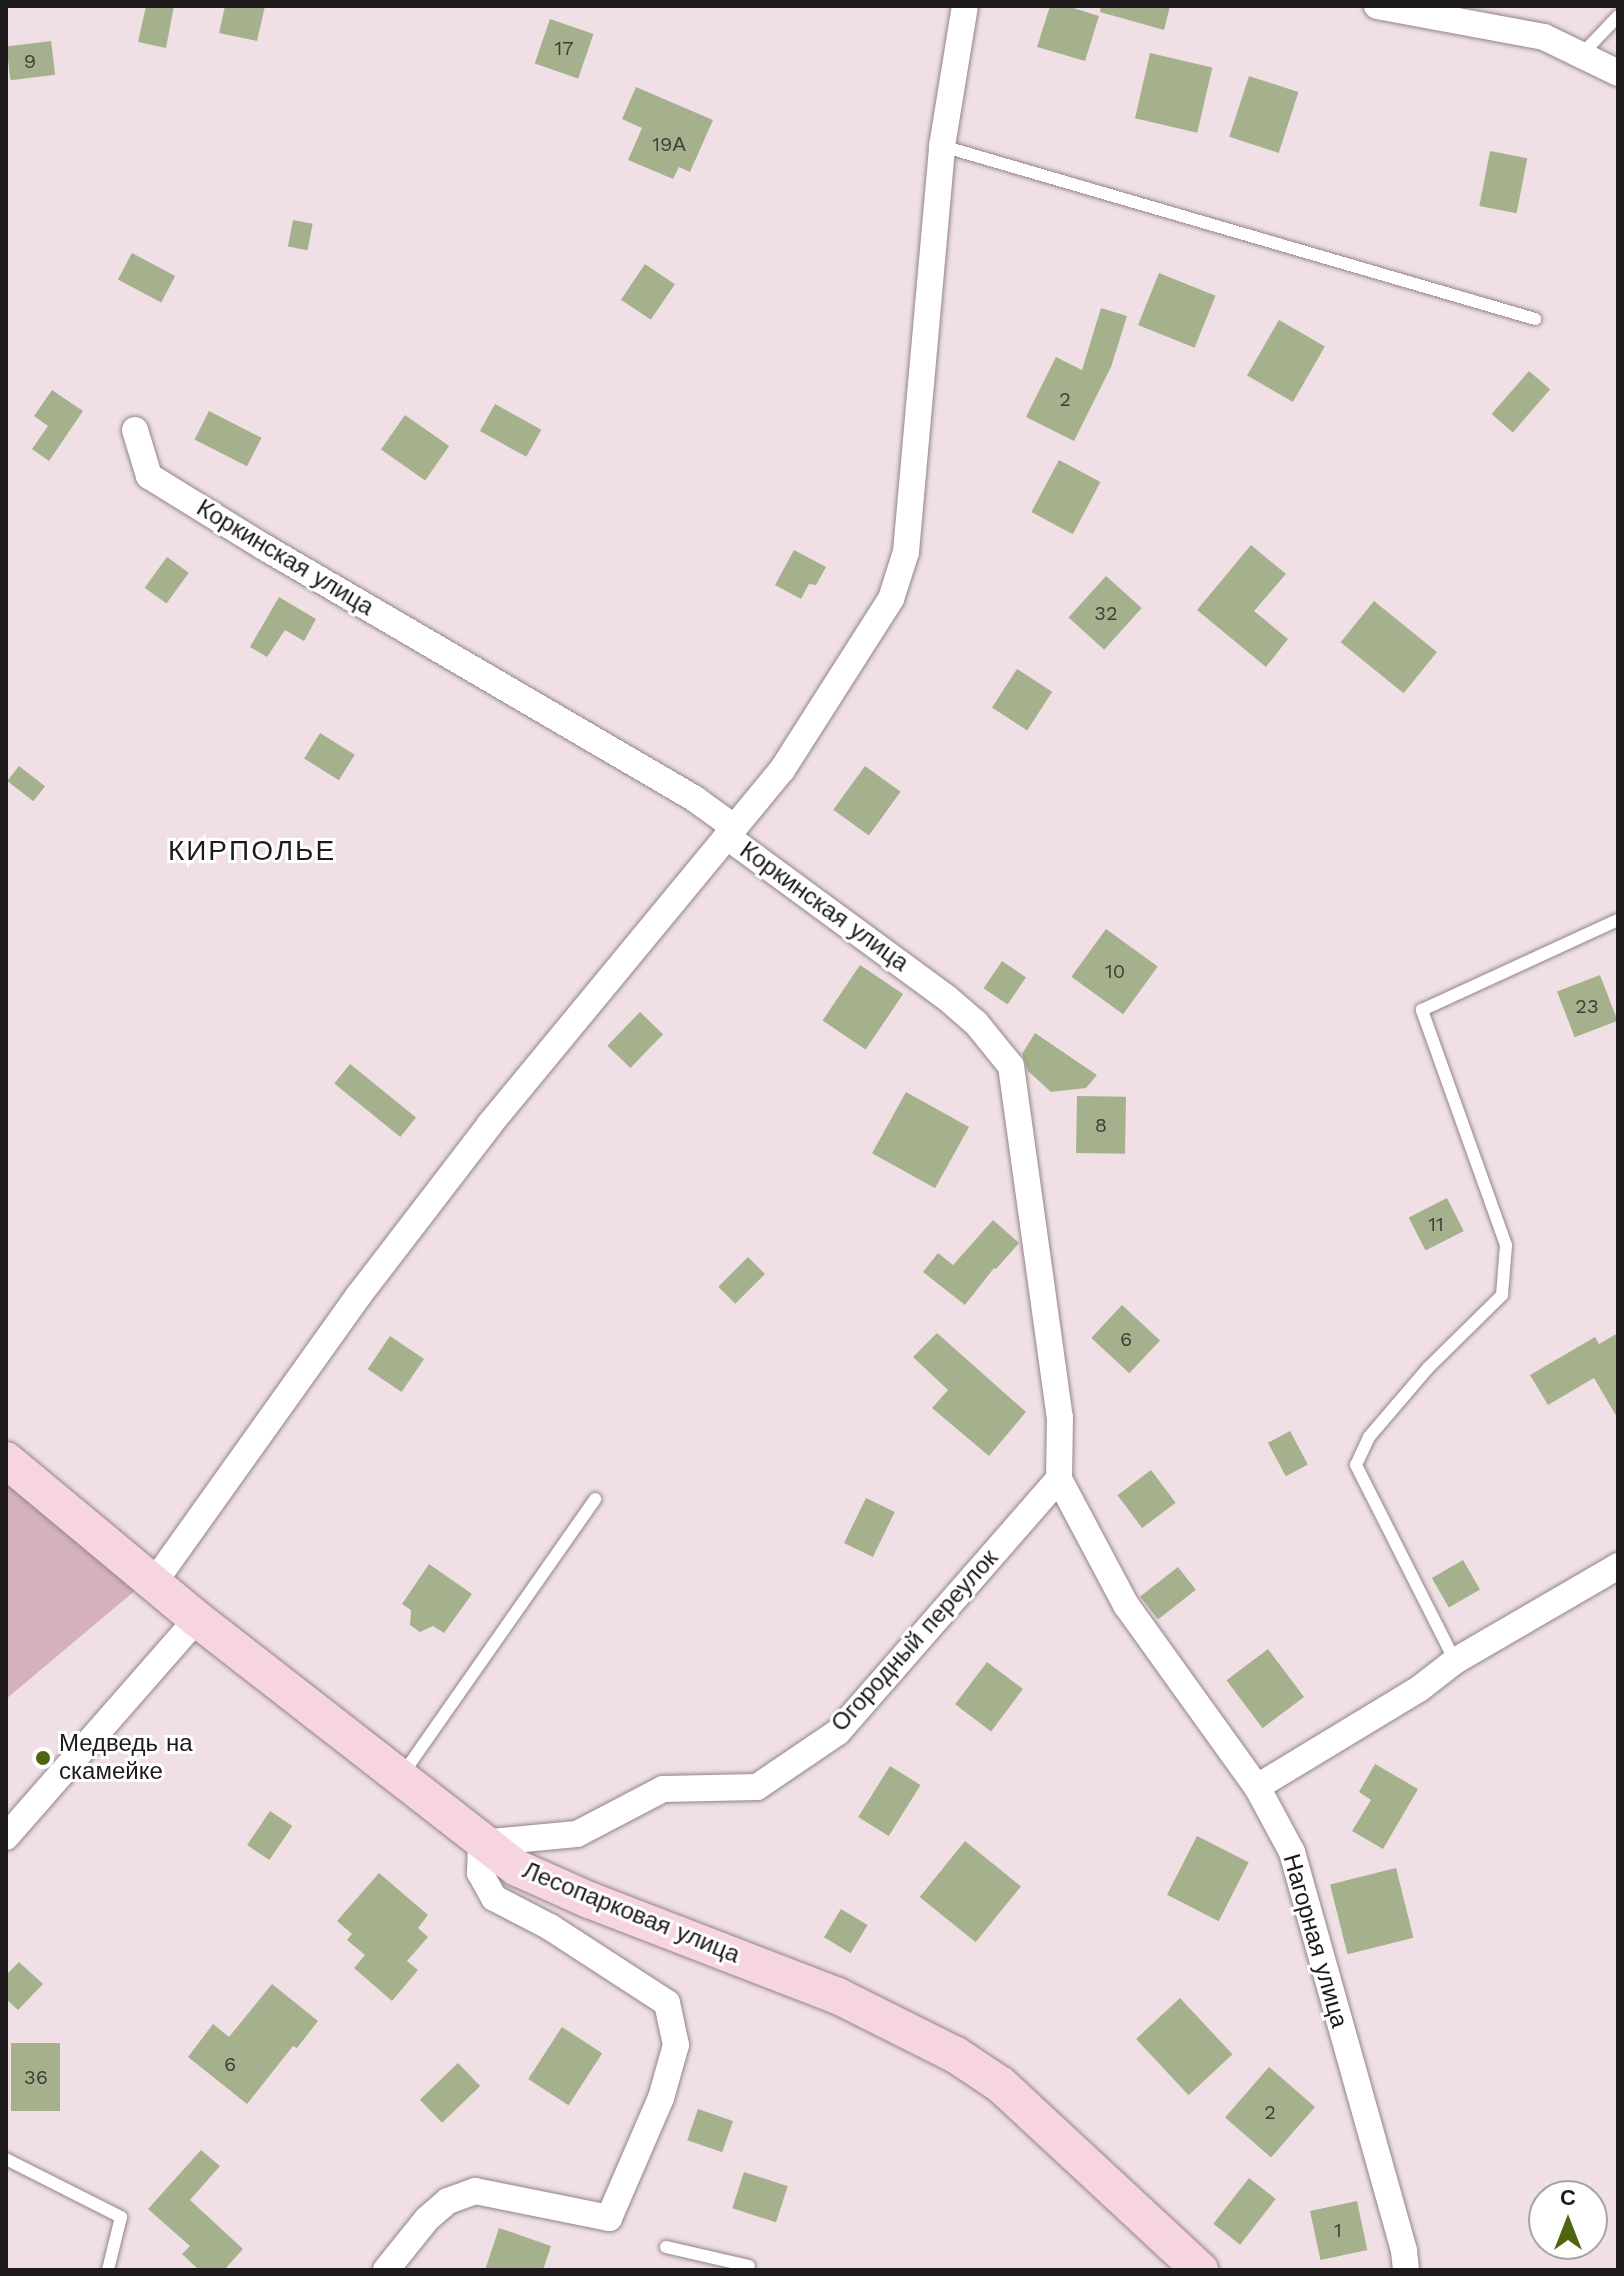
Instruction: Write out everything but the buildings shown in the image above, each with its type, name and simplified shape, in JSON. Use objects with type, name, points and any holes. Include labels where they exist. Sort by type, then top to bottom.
[{"type":"street","points":[[155,1581],[359,1295],[490,1124],[729,838],[816,722],[891,599],[902,563],[913,481],[942,146],[965,6]]},
{"type":"street","points":[[1377,6],[1544,37],[1618,73]]},
{"type":"street","name":"Коркинская улица","points":[[135,430],[149,476],[695,799],[728,823],[729,838],[947,998],[976,1023],[1011,1066],[1060,1417],[1059,1479]]},
{"type":"street","name":"Лесопарковая улица","points":[[6,1460],[197,1619],[517,1868],[589,1900],[838,1996],[956,2055],[1001,2085],[1200,2270]]},
{"type":"street","name":"Нагорная улица","points":[[1059,1479],[1126,1605],[1257,1787],[1292,1852],[1404,2251],[1406,2270]]},
{"type":"street","name":"Огородный переулок","points":[[481,1843],[577,1834],[663,1789],[757,1787],[838,1732],[1059,1479]]},
{"type":"street","points":[[1257,1787],[1419,1689],[1455,1661],[1618,1566]]},
{"type":"street","points":[[6,1837],[197,1619]]},
{"type":"street","points":[[386,2270],[427,2219],[448,2201],[475,2191],[609,2218],[661,2098],[676,2045],[667,2003],[562,1934],[494,1898],[480,1873],[481,1843]]},
{"type":"lane","points":[[1582,54],[1618,16]]},
{"type":"lane","points":[[942,146],[1535,319]]},
{"type":"lane","points":[[1455,1661],[1356,1465],[1369,1437],[1418,1379],[1502,1295],[1506,1245],[1422,1010],[1618,920]]},
{"type":"lane","points":[[399,1778],[595,1499]]},
{"type":"lane","points":[[6,2159],[121,2217],[108,2270]]},
{"type":"lane","points":[[666,2247],[749,2266]]},
{"type":"shaded area","points":[[6,1483],[137,1589],[6,1699]]},
{"type":"place","name":"Медведь на скамейке","points":[[43,1758]]},
{"type":"district","name":"КИРПОЛЬЕ","points":[[252,851]]}]
